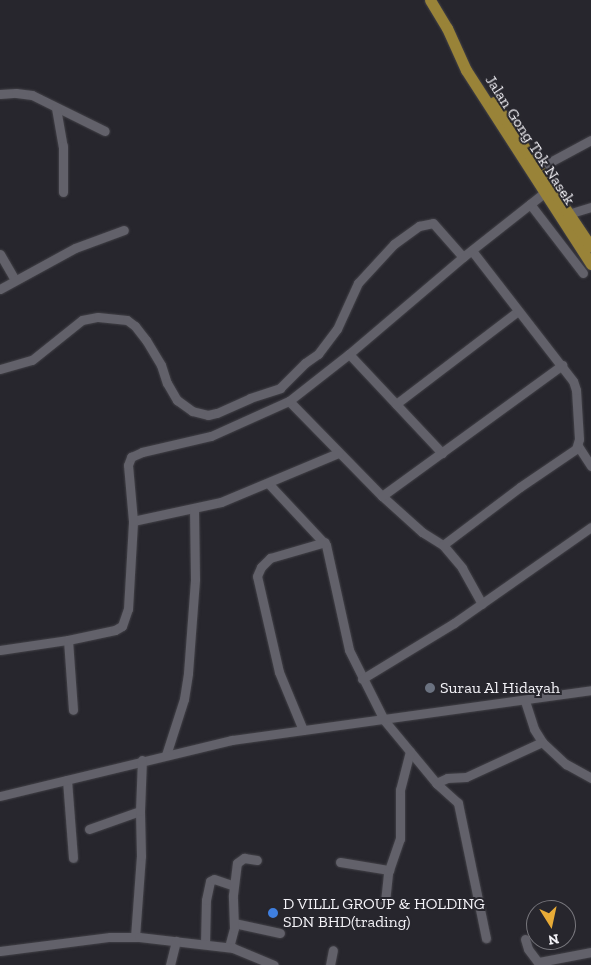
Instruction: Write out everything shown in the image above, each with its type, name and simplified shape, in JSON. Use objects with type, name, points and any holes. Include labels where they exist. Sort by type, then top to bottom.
[{"type":"main road","name":"Jalan Gong Tok Nasek","points":[[430,0],[466,70],[591,264]]},
{"type":"main road","name":"Jalan Gong Tok Nasek","points":[[461,57],[472,67],[591,247]]},
{"type":"main road","points":[[542,173],[544,192],[557,197]]},
{"type":"street","points":[[0,94],[32,95],[105,131]]},
{"type":"street","points":[[56,108],[63,146],[62,192]]},
{"type":"street","points":[[542,173],[591,140]]},
{"type":"street","points":[[0,650],[68,640],[115,630],[122,626],[128,609],[133,521],[128,466],[132,457],[142,452],[211,436],[289,401],[349,354],[544,192]]},
{"type":"street","points":[[530,204],[583,273]]},
{"type":"street","points":[[568,214],[591,207]]},
{"type":"street","points":[[0,369],[32,360],[82,320],[98,317],[127,320],[136,326],[146,340],[161,365],[166,382],[177,400],[192,411],[208,415],[217,413],[250,398],[280,388],[305,363],[318,354],[337,329],[358,283],[394,244],[419,226],[433,223],[463,258]]},
{"type":"street","points":[[0,289],[75,248],[124,230]]},
{"type":"street","points":[[472,251],[562,365],[576,390],[578,446],[591,466]]},
{"type":"street","points":[[0,254],[15,280]]},
{"type":"street","points":[[396,404],[518,311]]},
{"type":"street","points":[[349,354],[442,453]]},
{"type":"street","points":[[382,496],[562,365]]},
{"type":"street","points":[[289,401],[382,496],[422,532],[443,545],[462,568],[482,604]]},
{"type":"street","points":[[443,545],[578,446]]},
{"type":"street","points":[[133,521],[221,502],[338,453]]},
{"type":"street","points":[[268,483],[325,542],[349,650],[384,720],[436,783],[455,800],[460,808],[486,938]]},
{"type":"street","points":[[166,755],[184,699],[188,673],[195,579],[194,509]]},
{"type":"street","points":[[362,679],[454,623],[591,527]]},
{"type":"street","points":[[303,730],[279,672],[257,576],[261,567],[270,558],[325,542]]},
{"type":"street","points":[[68,640],[73,710]]},
{"type":"street","points":[[0,796],[142,760],[232,740],[525,701],[591,690]]},
{"type":"street","points":[[525,701],[534,729],[542,742],[566,764],[591,778]]},
{"type":"street","points":[[436,783],[446,778],[466,777],[542,742]]},
{"type":"street","points":[[385,902],[389,870],[400,839],[399,798],[410,751]]},
{"type":"street","points":[[135,937],[142,856],[140,811],[142,760]]},
{"type":"street","points":[[67,780],[72,858]]},
{"type":"street","points":[[89,829],[140,811]]},
{"type":"street","points":[[229,947],[234,924],[234,886],[238,861],[247,858],[257,860]]},
{"type":"street","points":[[340,862],[389,870]]},
{"type":"street","points":[[206,944],[206,893],[210,881],[214,879],[234,886]]},
{"type":"street","points":[[234,924],[280,933]]},
{"type":"street","points":[[0,952],[110,937],[135,937],[229,947],[274,965]]},
{"type":"street","points":[[525,939],[529,951],[539,963],[591,952]]},
{"type":"street","points":[[170,965],[176,940]]},
{"type":"street","points":[[330,965],[333,950]]},
{"type":"place","name":"Surau Al Hidayah","points":[[430,688]]},
{"type":"place","name":"D VILLL GROUP & HOLDING SDN BHD(trading)","points":[[273,913]]}]
